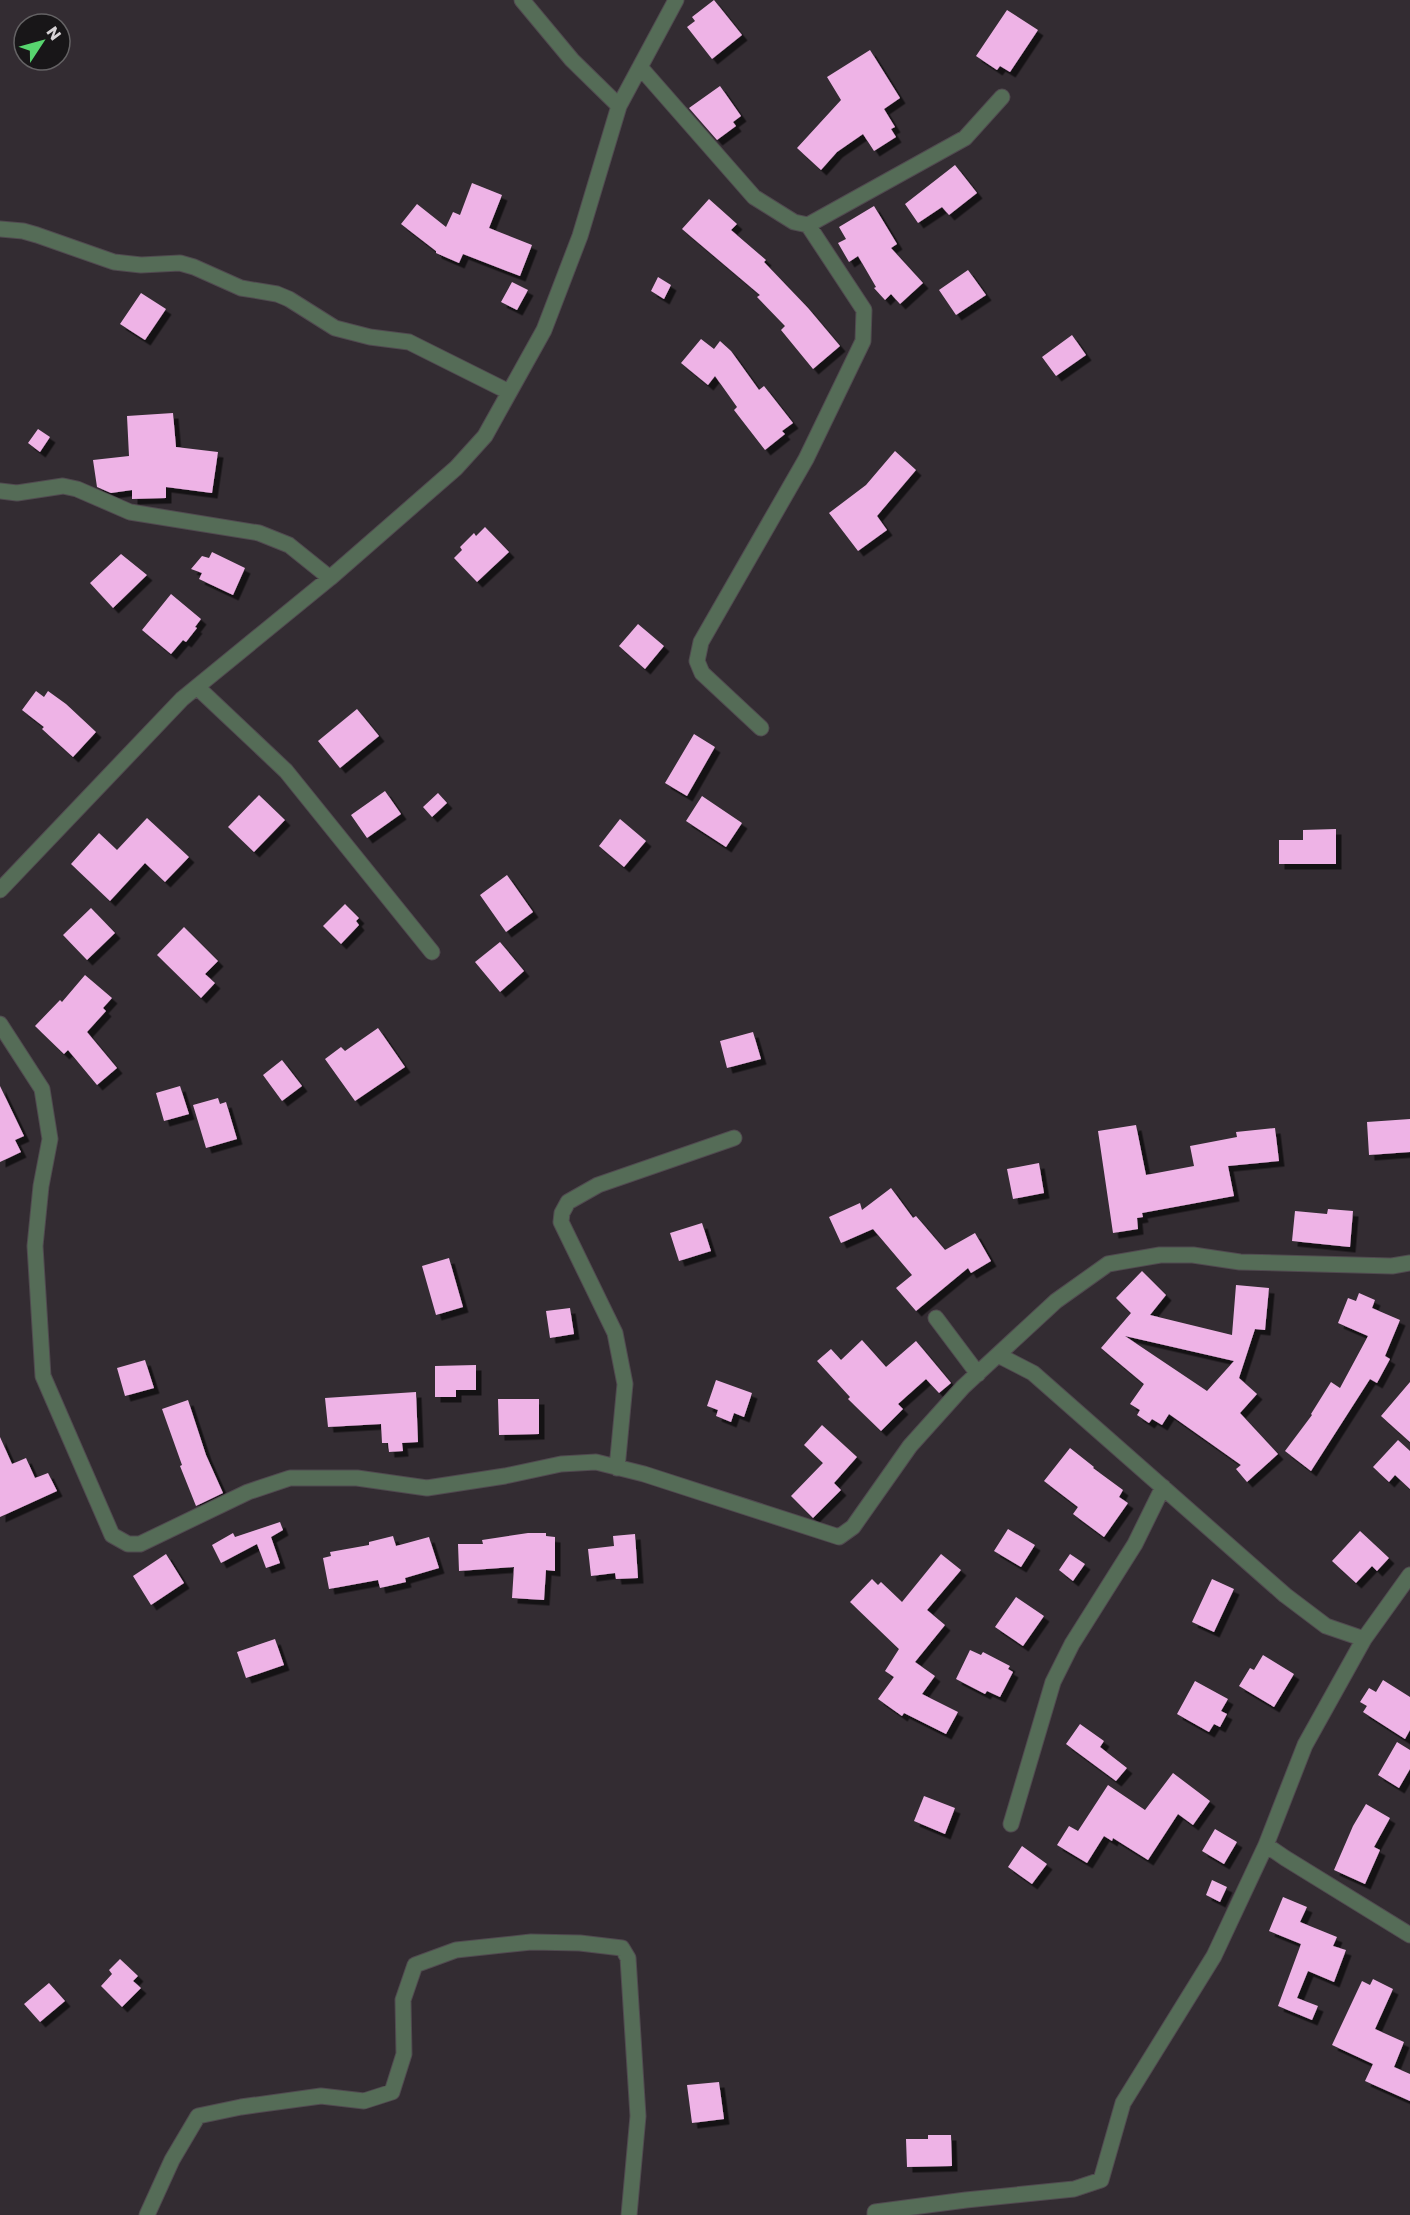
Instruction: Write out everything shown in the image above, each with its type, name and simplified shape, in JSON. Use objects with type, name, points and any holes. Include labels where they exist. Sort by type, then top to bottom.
[{"type":"street","points":[[522,0],[572,60],[619,106]]},
{"type":"street","points":[[0,890],[183,699],[330,578],[456,468],[485,436],[544,330],[580,236],[619,106],[676,0]]},
{"type":"street","points":[[640,67],[754,197],[794,222],[808,225],[965,138],[1002,98]]},
{"type":"street","points":[[761,728],[702,673],[697,661],[701,642],[806,459],[862,341],[864,310],[808,225]]},
{"type":"street","points":[[0,229],[37,234],[114,262],[141,265],[180,263],[194,267],[241,288],[277,294],[289,299],[335,328],[370,337],[409,342],[509,392]]},
{"type":"street","points":[[0,491],[17,493],[63,486],[78,489],[130,512],[259,533],[289,545],[330,578]]},
{"type":"street","points":[[197,687],[286,771],[432,952]]},
{"type":"street","points":[[0,1023],[42,1089],[50,1139],[41,1186],[35,1246],[43,1376],[112,1535],[128,1544],[140,1544],[248,1492],[291,1479],[357,1478],[427,1488],[506,1476],[561,1464],[596,1462],[644,1474],[839,1537],[853,1527],[910,1446],[963,1387],[1056,1301],[1108,1264],[1160,1255],[1193,1255],[1240,1262],[1392,1266],[1410,1263]]},
{"type":"street","points":[[618,1468],[624,1384],[615,1333],[561,1222],[562,1213],[568,1202],[598,1185],[734,1138]]},
{"type":"street","points":[[936,1318],[978,1374]]},
{"type":"street","points":[[998,1355],[1033,1373],[1285,1595],[1326,1626],[1364,1639]]},
{"type":"street","points":[[1011,1824],[1053,1682],[1072,1644],[1135,1544],[1163,1487]]},
{"type":"street","points":[[875,2215],[875,2212],[966,2200],[1074,2189],[1101,2180],[1123,2103],[1214,1956],[1266,1845],[1305,1745],[1364,1639],[1410,1575]]},
{"type":"street","points":[[1266,1845],[1410,1935]]},
{"type":"street","points":[[147,2215],[172,2160],[198,2116],[242,2107],[321,2096],[364,2101],[392,2092],[404,2054],[403,2000],[416,1965],[456,1950],[531,1942],[580,1943],[622,1948],[628,1958],[638,2116],[629,2215]]},
{"type":"building","points":[[714,0],[742,35],[712,59],[687,27],[695,21],[692,17]]},
{"type":"building","points":[[1007,10],[1038,30],[1010,72],[1000,66],[997,70],[976,56]]},
{"type":"building","points":[[870,50],[900,98],[884,109],[895,127],[891,129],[896,137],[874,151],[863,134],[837,152],[821,170],[797,148],[841,100],[827,77]]},
{"type":"building","points":[[720,86],[741,116],[733,122],[736,126],[717,140],[689,108]]},
{"type":"building","points":[[955,165],[977,193],[949,215],[942,207],[918,223],[905,204]]},
{"type":"building","points":[[472,183],[502,195],[489,228],[532,245],[520,276],[463,254],[459,263],[436,253],[401,224],[417,204],[446,227],[453,212],[460,215]]},
{"type":"building","points":[[709,199],[737,224],[731,230],[766,260],[764,262],[840,346],[813,369],[781,330],[785,326],[757,297],[760,295],[682,229]]},
{"type":"building","points":[[874,206],[897,244],[891,248],[923,283],[900,304],[891,294],[885,300],[874,288],[876,287],[858,256],[849,262],[838,243],[846,239],[839,227]]},
{"type":"building","points":[[968,270],[986,295],[956,315],[939,290]]},
{"type":"building","points":[[658,277],[671,285],[664,299],[651,291]]},
{"type":"building","points":[[512,282],[528,290],[517,310],[501,302]]},
{"type":"building","points":[[141,293],[166,309],[145,340],[120,324]]},
{"type":"building","points":[[1072,335],[1086,355],[1056,376],[1042,357]]},
{"type":"building","points":[[701,339],[714,349],[720,341],[731,351],[759,390],[764,386],[793,423],[782,431],[785,434],[765,450],[734,410],[737,407],[715,376],[708,385],[681,363]]},
{"type":"building","points":[[173,413],[176,447],[218,452],[212,493],[166,487],[166,498],[132,499],[132,490],[111,493],[97,487],[93,460],[129,456],[127,416]]},
{"type":"building","points":[[38,429],[50,437],[40,452],[28,443]]},
{"type":"building","points":[[895,451],[916,470],[877,516],[887,530],[858,551],[829,513],[866,485]]},
{"type":"building","points":[[485,527],[509,552],[477,582],[454,558],[462,550],[460,547],[474,533],[476,536]]},
{"type":"building","points":[[212,552],[245,568],[233,595],[199,579],[202,573],[191,569],[202,556],[209,558]]},
{"type":"building","points":[[121,554],[147,575],[113,608],[90,583]]},
{"type":"building","points":[[171,594],[201,619],[186,642],[183,640],[171,654],[142,630]]},
{"type":"building","points":[[638,624],[664,646],[645,669],[619,646]]},
{"type":"building","points":[[36,691],[44,697],[48,691],[66,704],[96,732],[73,757],[42,729],[44,727],[22,710]]},
{"type":"building","points":[[357,709],[379,736],[340,768],[318,741]]},
{"type":"building","points":[[694,734],[715,747],[687,796],[665,783]]},
{"type":"building","points":[[385,791],[401,814],[367,838],[351,815]]},
{"type":"building","points":[[438,793],[447,803],[432,817],[423,807]]},
{"type":"building","points":[[259,795],[285,820],[254,852],[228,827]]},
{"type":"building","points":[[702,796],[742,823],[726,847],[686,821]]},
{"type":"building","points":[[147,818],[189,857],[165,882],[145,863],[110,901],[71,864],[99,833],[117,850]]},
{"type":"building","points":[[620,819],[646,841],[624,867],[599,846]]},
{"type":"building","points":[[1336,829],[1336,864],[1279,864],[1279,840],[1303,840],[1303,830]]},
{"type":"building","points":[[507,875],[533,912],[506,932],[480,895]]},
{"type":"building","points":[[345,904],[359,918],[356,921],[359,925],[341,944],[323,926]]},
{"type":"building","points":[[91,908],[115,933],[87,960],[63,935]]},
{"type":"building","points":[[184,927],[218,961],[205,974],[215,983],[201,998],[157,955]]},
{"type":"building","points":[[500,942],[524,971],[500,992],[475,962]]},
{"type":"building","points":[[85,975],[112,998],[103,1008],[106,1011],[87,1032],[117,1068],[97,1085],[68,1050],[64,1054],[35,1026],[60,1000],[62,1002]]},
{"type":"building","points":[[378,1028],[405,1067],[355,1101],[325,1059],[341,1047],[345,1051]]},
{"type":"building","points":[[753,1032],[761,1059],[727,1068],[720,1041]]},
{"type":"building","points":[[282,1060],[302,1086],[282,1101],[263,1075]]},
{"type":"building","points":[[0,1086],[24,1136],[15,1140],[21,1152],[0,1162]]},
{"type":"building","points":[[180,1086],[189,1114],[164,1121],[156,1093]]},
{"type":"building","points":[[218,1098],[220,1104],[226,1102],[237,1139],[206,1148],[193,1105]]},
{"type":"building","points":[[1410,1119],[1410,1152],[1369,1155],[1367,1122]]},
{"type":"building","points":[[1136,1125],[1146,1175],[1194,1166],[1190,1146],[1237,1137],[1236,1132],[1275,1128],[1279,1161],[1228,1166],[1234,1196],[1142,1213],[1143,1217],[1137,1218],[1138,1229],[1113,1233],[1098,1131]]},
{"type":"building","points":[[1039,1163],[1044,1193],[1013,1199],[1007,1169]]},
{"type":"building","points":[[891,1188],[913,1218],[916,1216],[945,1250],[975,1233],[991,1261],[971,1273],[968,1268],[916,1311],[896,1288],[912,1275],[873,1229],[841,1243],[829,1217],[860,1203],[862,1210]]},
{"type":"building","points":[[1328,1209],[1353,1211],[1350,1247],[1292,1241],[1295,1211],[1327,1214]]},
{"type":"building","points":[[702,1223],[711,1251],[679,1261],[670,1233]]},
{"type":"building","points":[[449,1258],[463,1307],[436,1315],[422,1266]]},
{"type":"building","points":[[1142,1271],[1166,1295],[1150,1315],[1232,1335],[1236,1285],[1269,1288],[1265,1330],[1255,1329],[1239,1378],[1257,1394],[1240,1413],[1278,1454],[1247,1482],[1236,1469],[1241,1465],[1169,1414],[1162,1425],[1152,1419],[1149,1423],[1137,1415],[1140,1410],[1130,1404],[1144,1384],[1101,1348],[1131,1313],[1116,1298]],"holes":[[[1125,1336],[1234,1361],[1207,1391]]]},
{"type":"building","points":[[1359,1293],[1375,1300],[1372,1308],[1400,1320],[1385,1356],[1390,1359],[1377,1383],[1370,1379],[1311,1471],[1285,1451],[1312,1415],[1331,1382],[1340,1388],[1368,1336],[1338,1323],[1348,1298],[1356,1301]]},
{"type":"building","points":[[570,1308],[574,1334],[550,1338],[546,1311]]},
{"type":"building","points":[[862,1340],[886,1367],[916,1341],[951,1383],[939,1393],[926,1379],[898,1404],[903,1409],[881,1431],[848,1399],[850,1397],[817,1361],[831,1349],[841,1360]]},
{"type":"building","points":[[145,1360],[154,1388],[125,1396],[117,1368]]},
{"type":"building","points":[[476,1365],[476,1390],[456,1390],[456,1397],[435,1397],[435,1366]]},
{"type":"building","points":[[716,1380],[752,1393],[744,1417],[734,1413],[731,1422],[716,1416],[718,1410],[707,1406]]},
{"type":"building","points":[[1410,1382],[1410,1442],[1381,1416]]},
{"type":"building","points":[[416,1392],[418,1442],[402,1443],[403,1451],[389,1452],[388,1443],[382,1443],[381,1424],[328,1427],[325,1398]]},
{"type":"building","points":[[498,1399],[539,1399],[539,1434],[499,1435]]},
{"type":"building","points":[[188,1400],[206,1455],[223,1493],[196,1506],[180,1466],[182,1465],[162,1409]]},
{"type":"building","points":[[822,1425],[857,1457],[834,1483],[841,1490],[813,1518],[791,1496],[823,1463],[804,1445]]},
{"type":"building","points":[[0,1437],[12,1464],[26,1458],[35,1478],[48,1473],[57,1491],[0,1517]]},
{"type":"building","points":[[1398,1440],[1410,1451],[1410,1489],[1395,1475],[1389,1482],[1373,1467]]},
{"type":"building","points":[[1070,1448],[1123,1490],[1119,1497],[1128,1503],[1104,1537],[1073,1514],[1078,1507],[1044,1481]]},
{"type":"building","points":[[280,1522],[283,1530],[271,1537],[280,1563],[266,1568],[257,1544],[221,1563],[212,1545],[233,1533],[235,1537]]},
{"type":"building","points":[[1008,1529],[1035,1545],[1021,1567],[994,1551]]},
{"type":"building","points":[[1360,1531],[1389,1558],[1377,1571],[1372,1566],[1356,1583],[1332,1561]]},
{"type":"building","points":[[528,1533],[546,1533],[546,1536],[555,1537],[555,1571],[546,1570],[544,1600],[512,1598],[514,1567],[459,1571],[458,1544],[483,1544],[482,1540]]},
{"type":"building","points":[[635,1534],[638,1578],[616,1579],[615,1573],[591,1576],[588,1549],[614,1546],[613,1536]]},
{"type":"building","points":[[393,1536],[396,1546],[429,1537],[439,1568],[405,1578],[406,1582],[380,1588],[378,1580],[329,1589],[323,1558],[331,1556],[330,1552],[369,1545],[369,1542]]},
{"type":"building","points":[[166,1554],[184,1583],[151,1605],[133,1576]]},
{"type":"building","points":[[941,1554],[961,1570],[927,1610],[945,1625],[915,1662],[935,1676],[922,1694],[958,1712],[946,1734],[904,1713],[902,1716],[878,1699],[894,1677],[885,1671],[899,1649],[850,1602],[872,1579],[878,1585],[881,1582],[902,1602]]},
{"type":"building","points":[[1070,1554],[1085,1564],[1073,1581],[1059,1570]]},
{"type":"building","points":[[1212,1579],[1234,1589],[1214,1632],[1192,1622]]},
{"type":"building","points":[[1016,1597],[1044,1616],[1023,1646],[995,1627]]},
{"type":"building","points":[[275,1639],[284,1665],[246,1678],[237,1652]]},
{"type":"building","points":[[970,1650],[981,1655],[983,1652],[1010,1666],[1008,1669],[1013,1672],[1000,1697],[987,1691],[985,1694],[956,1679]]},
{"type":"building","points":[[1263,1655],[1294,1674],[1274,1707],[1239,1686],[1250,1668],[1254,1670]]},
{"type":"building","points":[[1383,1680],[1410,1697],[1410,1730],[1405,1739],[1363,1712],[1367,1706],[1360,1702],[1369,1688],[1376,1692]]},
{"type":"building","points":[[1195,1681],[1228,1699],[1221,1711],[1227,1714],[1220,1727],[1214,1724],[1209,1732],[1177,1714]]},
{"type":"building","points":[[1080,1724],[1104,1741],[1100,1747],[1127,1768],[1116,1781],[1066,1744]]},
{"type":"building","points":[[1397,1742],[1410,1750],[1410,1769],[1399,1788],[1378,1775]]},
{"type":"building","points":[[1173,1773],[1210,1801],[1193,1825],[1178,1814],[1148,1860],[1113,1838],[1112,1841],[1104,1836],[1087,1863],[1057,1845],[1069,1826],[1078,1831],[1108,1785],[1145,1810]]},
{"type":"building","points":[[924,1796],[955,1808],[945,1834],[914,1821]]},
{"type":"building","points":[[1366,1804],[1390,1818],[1374,1847],[1380,1850],[1365,1884],[1334,1870],[1353,1826]]},
{"type":"building","points":[[1215,1829],[1237,1842],[1224,1864],[1202,1851]]},
{"type":"building","points":[[1022,1846],[1047,1864],[1032,1884],[1008,1867]]},
{"type":"building","points":[[1212,1880],[1227,1887],[1220,1902],[1206,1895]]},
{"type":"building","points":[[1283,1897],[1307,1907],[1300,1922],[1337,1937],[1333,1946],[1346,1950],[1334,1982],[1308,1971],[1297,1998],[1318,2006],[1312,2020],[1278,2006],[1301,1944],[1269,1931]]},
{"type":"building","points":[[120,1959],[138,1976],[133,1981],[141,1988],[122,2007],[101,1986],[112,1974],[109,1970]]},
{"type":"building","points":[[1373,1979],[1393,1989],[1375,2029],[1404,2042],[1394,2067],[1410,2074],[1410,2101],[1365,2081],[1373,2064],[1332,2045],[1362,1981],[1370,1985]]},
{"type":"building","points":[[49,1983],[65,2001],[40,2022],[24,2004]]},
{"type":"building","points":[[719,2082],[724,2119],[692,2123],[687,2085]]},
{"type":"building","points":[[928,2135],[951,2135],[952,2166],[907,2167],[906,2139],[928,2139]]}]
